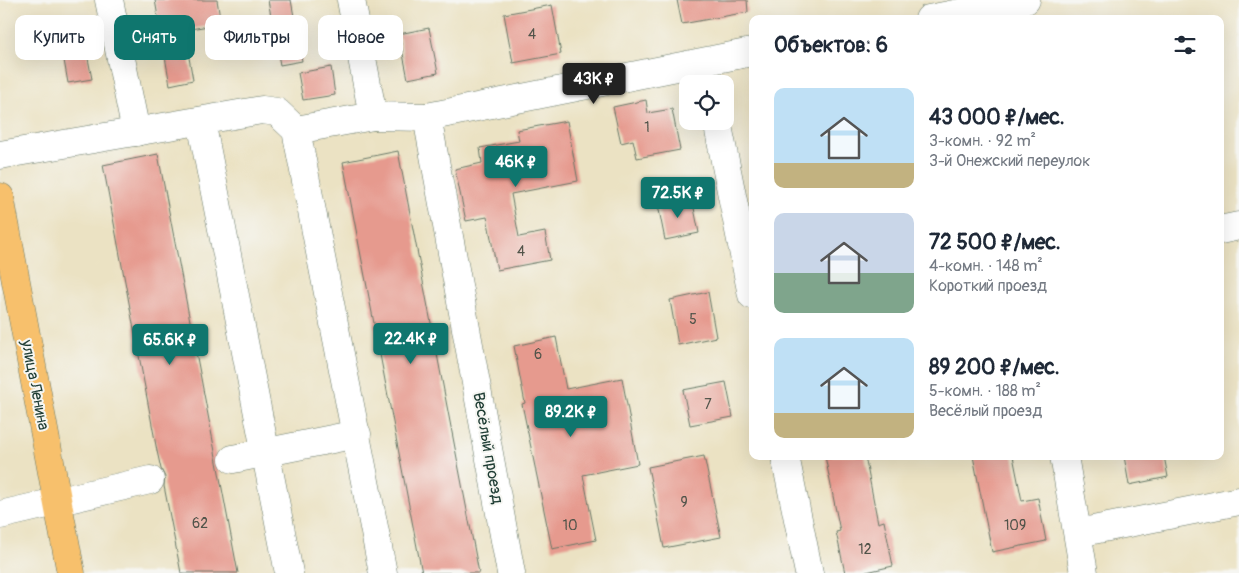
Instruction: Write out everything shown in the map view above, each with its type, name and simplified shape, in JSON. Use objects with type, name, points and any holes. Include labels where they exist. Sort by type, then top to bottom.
[{"type":"main road","name":"улица Ленина","points":[[0,197],[71,573]]},
{"type":"street","points":[[109,0],[136,132]]},
{"type":"street","points":[[350,0],[374,116]]},
{"type":"street","points":[[950,15],[1026,0]]},
{"type":"street","points":[[296,130],[374,116],[427,117],[708,73],[749,53]]},
{"type":"street","points":[[0,155],[262,110],[277,112],[296,130],[383,573]]},
{"type":"street","name":"Весёлый проезд","points":[[427,117],[511,573]]},
{"type":"street","points":[[201,121],[289,573]]},
{"type":"street","points":[[720,130],[749,280]]},
{"type":"street","points":[[1224,229],[1239,226]]},
{"type":"street","points":[[233,459],[357,434]]},
{"type":"street","points":[[786,460],[809,573]]},
{"type":"street","points":[[1065,460],[1084,573]]},
{"type":"street","points":[[0,516],[150,480]]},
{"type":"street","points":[[1078,533],[1239,501]]},
{"type":"building","points":[[155,0],[217,0],[220,15],[205,15],[205,27],[195,28],[195,15],[158,15]]},
{"type":"building","points":[[268,0],[291,0],[294,15],[271,15]]},
{"type":"building","points":[[677,0],[747,0],[748,12],[682,24]]},
{"type":"building","points":[[552,5],[561,54],[513,63],[504,14]]},
{"type":"building","points":[[429,28],[438,73],[408,79],[403,54],[403,33]]},
{"type":"building","points":[[64,60],[88,60],[92,79],[68,83]]},
{"type":"building","points":[[166,60],[189,60],[193,80],[170,85]]},
{"type":"building","points":[[279,60],[302,60],[302,61],[280,65]]},
{"type":"building","points":[[331,67],[335,95],[303,100],[298,73]]},
{"type":"building","points":[[646,100],[648,113],[672,109],[680,150],[637,158],[633,140],[621,143],[613,107]]},
{"type":"building","points":[[567,121],[578,181],[511,194],[519,237],[545,232],[550,260],[497,270],[487,217],[466,221],[455,169],[482,163],[480,148],[519,141],[517,130]]},
{"type":"building","points":[[398,151],[479,573],[422,573],[343,162]]},
{"type":"building","points":[[158,154],[238,573],[181,573],[164,486],[165,477],[157,451],[103,165]]},
{"type":"building","points":[[692,198],[699,233],[665,240],[658,205]]},
{"type":"building","points":[[708,292],[716,337],[678,345],[670,300]]},
{"type":"building","points":[[556,337],[566,389],[622,378],[638,464],[583,475],[596,540],[552,549],[522,404],[525,403],[514,346]]},
{"type":"building","points":[[726,382],[733,417],[690,425],[683,390]]},
{"type":"building","points":[[704,456],[721,537],[664,548],[648,467]]},
{"type":"building","points":[[826,460],[866,460],[878,523],[884,521],[893,566],[862,573],[845,573],[836,532],[840,531]]},
{"type":"building","points":[[974,460],[1014,460],[1022,501],[1038,498],[1046,541],[992,552]]},
{"type":"building","points":[[1125,460],[1165,460],[1168,477],[1129,485]]}]
